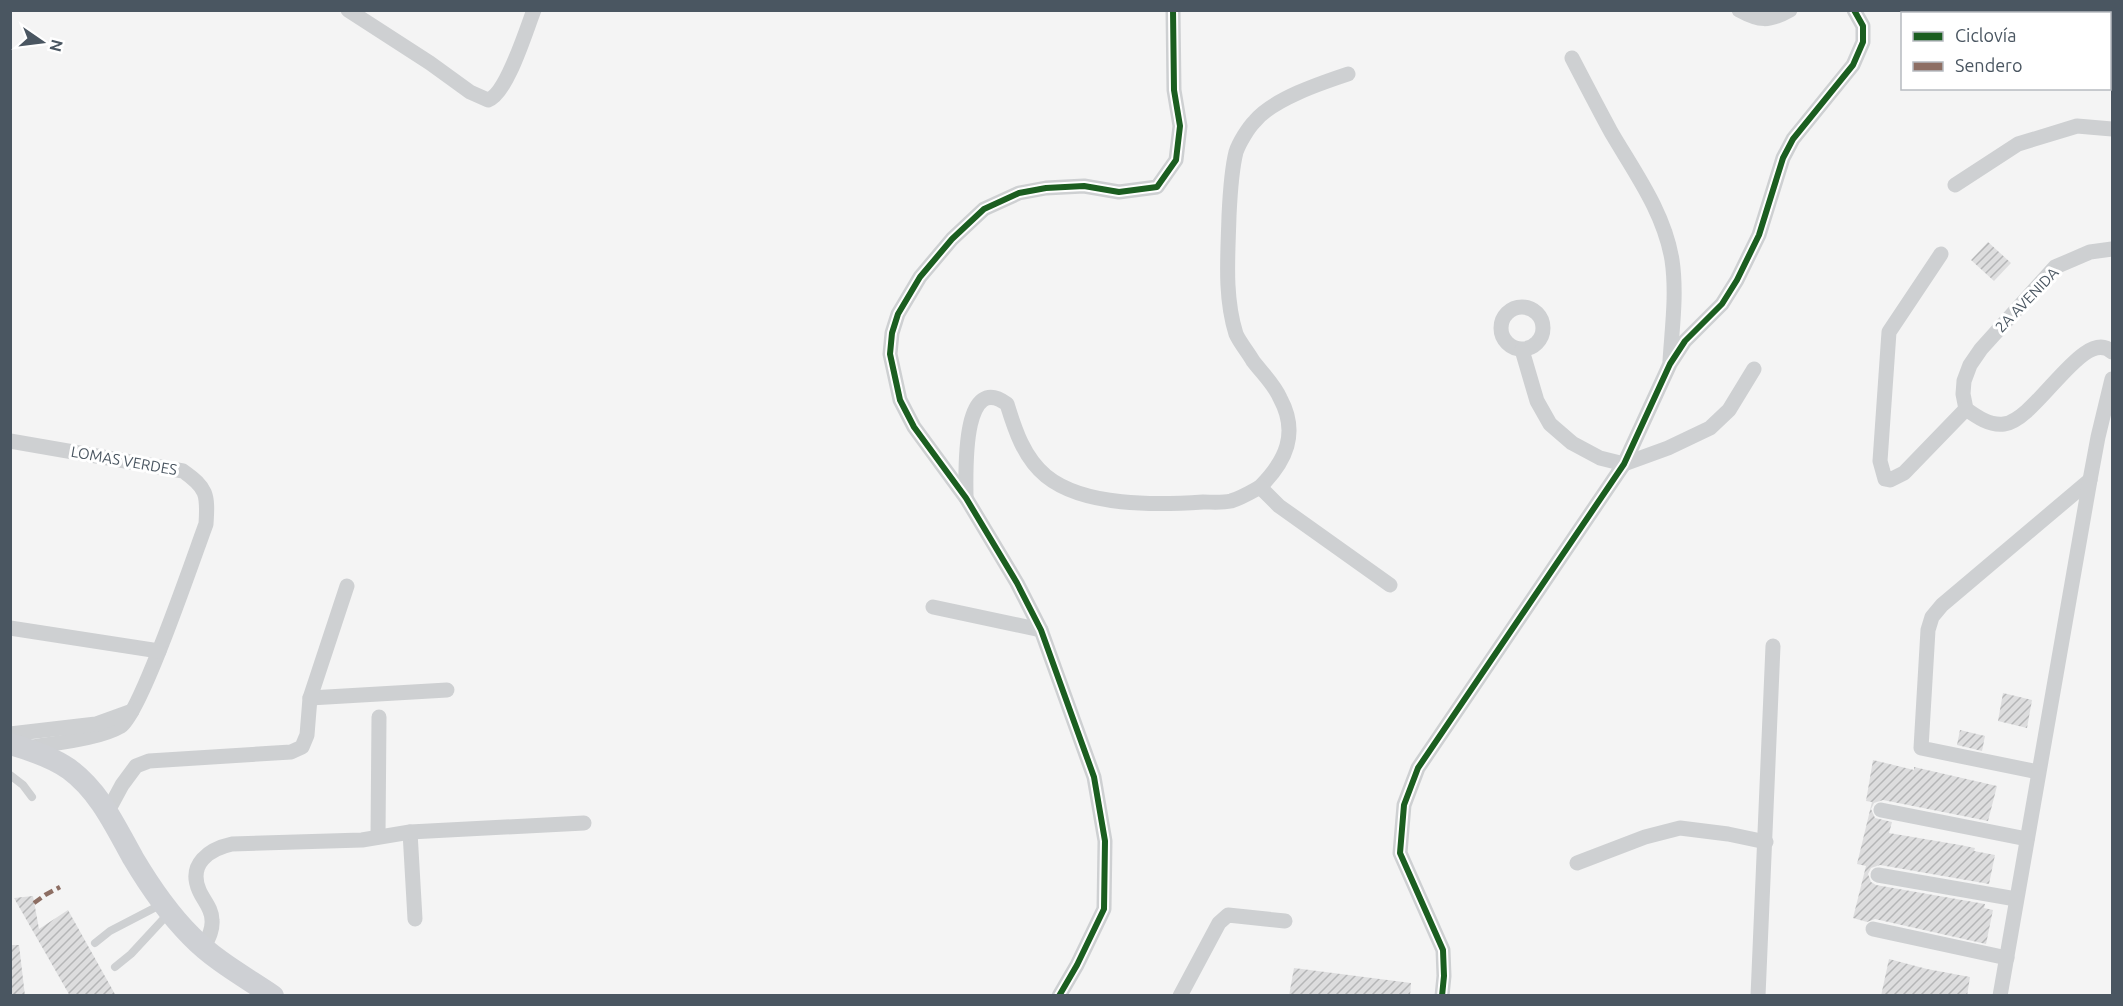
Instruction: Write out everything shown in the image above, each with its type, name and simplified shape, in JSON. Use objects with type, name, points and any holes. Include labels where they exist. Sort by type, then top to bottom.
[{"type":"main road","points":[[15,742],[68,768],[80,778],[108,812],[135,860],[167,907],[191,936],[273,996]]},
{"type":"street","points":[[348,10],[470,92],[488,100],[493,98],[502,87],[534,10]]},
{"type":"street","points":[[1059,996],[1104,909],[1105,841],[1094,777],[1041,630],[1017,583],[966,498],[914,427],[900,400],[890,354],[892,333],[898,314],[920,277],[952,239],[984,209],[1019,193],[1046,188],[1084,186],[1119,192],[1157,187],[1176,160],[1180,126],[1174,90],[1173,10]]},
{"type":"street","points":[[1738,10],[1755,19],[1769,19],[1790,10]]},
{"type":"street","points":[[1442,996],[1443,950],[1400,853],[1404,805],[1418,768],[1624,464],[1670,364],[1685,340],[1722,304],[1737,280],[1759,235],[1783,158],[1793,139],[1853,65],[1863,42],[1863,26],[1854,10]]},
{"type":"street","points":[[1572,58],[1654,204],[1664,230],[1671,259],[1675,293],[1670,364]]},
{"type":"street","points":[[966,498],[970,425],[980,402],[987,397],[1001,399],[1007,404],[1014,426],[1033,463],[1047,477],[1070,490],[1097,498],[1179,504],[1231,501],[1260,488],[1275,473],[1285,454],[1290,434],[1287,413],[1280,396],[1238,337],[1231,315],[1228,250],[1230,193],[1236,150],[1255,120],[1281,102],[1311,86],[1348,74]]},
{"type":"street","points":[[1955,185],[2018,144],[2077,126],[2112,129]]},
{"type":"street","name":"2A AVENIDA","points":[[1966,409],[1963,394],[1964,381],[1970,365],[1981,349],[2055,267],[2090,252],[2112,249]]},
{"type":"street","points":[[1941,254],[1889,332],[1880,461],[1885,479],[1890,480],[1904,473],[1966,409],[1989,422],[2003,424],[2016,421],[2036,404],[2072,363],[2084,353],[2096,346],[2108,348],[2112,352]]},
{"type":"street","points":[[1522,350],[1537,402],[1550,424],[1572,443],[1600,458],[1624,464],[1668,448],[1710,428],[1729,410],[1754,369]]},
{"type":"street","points":[[2000,996],[2090,480],[2105,439],[2112,379]]},
{"type":"street","name":"LOMAS VERDES","points":[[10,441],[183,471],[201,484],[207,504],[206,524],[159,651],[132,711],[123,724],[105,733],[15,742]]},
{"type":"street","points":[[2038,772],[1921,747],[1928,630],[1932,617],[1942,605],[2090,480]]},
{"type":"street","points":[[1260,488],[1279,506],[1390,585]]},
{"type":"street","points":[[108,812],[122,785],[136,766],[149,761],[277,753],[302,747],[306,739],[310,698],[347,586]]},
{"type":"street","points":[[933,607],[1041,630]]},
{"type":"street","points":[[10,628],[159,651]]},
{"type":"street","points":[[1758,996],[1773,645]]},
{"type":"street","points":[[310,698],[447,690]]},
{"type":"street","points":[[378,837],[379,717]]},
{"type":"street","points":[[1881,810],[2027,839]]},
{"type":"street","points":[[204,947],[212,930],[213,921],[196,881],[201,861],[208,852],[232,844],[362,840],[410,832],[584,824]]},
{"type":"street","points":[[1577,863],[1645,837],[1680,828],[1766,842]]},
{"type":"street","points":[[410,832],[415,919]]},
{"type":"street","points":[[1878,874],[2016,899]]},
{"type":"street","points":[[1180,996],[1219,923],[1228,915],[1285,921]]},
{"type":"street","points":[[1872,929],[2007,958]]},
{"type":"lane","points":[[10,775],[32,796]]},
{"type":"lane","points":[[95,943],[110,931],[167,907]]},
{"type":"lane","points":[[115,967],[131,954],[167,907]]},
{"type":"building","points":[[1988,242],[2011,263],[1994,281],[1971,260]]},
{"type":"building","points":[[2003,693],[2032,700],[2027,728],[1998,721]]},
{"type":"building","points":[[1960,730],[1985,736],[1982,751],[1957,745]]},
{"type":"building","points":[[1873,760],[1997,786],[1988,821],[1883,800],[1874,803],[1871,809],[1875,818],[1892,822],[1889,833],[1975,848],[1974,851],[1995,855],[1989,884],[1880,865],[1871,868],[1868,874],[1871,882],[1876,885],[1985,904],[1984,908],[1993,910],[1986,944],[1875,919],[1867,922],[1853,918],[1866,866],[1857,864],[1872,802],[1866,801]]},
{"type":"building","points":[[33,896],[39,929],[68,910],[116,996],[70,996],[14,898]]},
{"type":"building","points":[[10,945],[19,945],[25,996],[10,996]]},
{"type":"building","points":[[1889,959],[1970,977],[1967,996],[1881,996]]},
{"type":"building","points":[[1294,968],[1411,983],[1410,996],[1289,996]]},
{"type":"marked path","points":[[34,903],[60,887]]},
{"type":"cycle path","points":[[1059,996],[1104,909],[1105,841],[1094,777],[1041,630],[1017,583],[966,498],[914,427],[900,400],[890,354],[892,333],[898,314],[920,277],[952,239],[984,209],[1019,193],[1046,188],[1084,186],[1119,192],[1157,187],[1176,160],[1180,126],[1174,90],[1173,10]]},
{"type":"cycle path","points":[[1442,996],[1443,950],[1400,853],[1404,805],[1418,768],[1624,464],[1670,364],[1685,341],[1722,304],[1737,280],[1759,235],[1783,158],[1793,139],[1853,65],[1863,42],[1863,26],[1854,10]]}]
